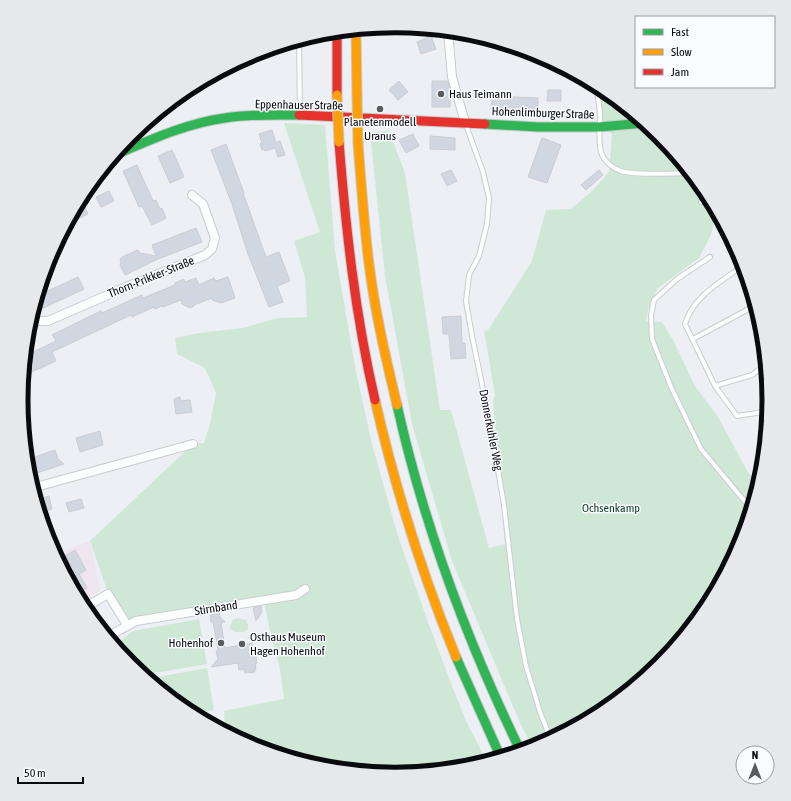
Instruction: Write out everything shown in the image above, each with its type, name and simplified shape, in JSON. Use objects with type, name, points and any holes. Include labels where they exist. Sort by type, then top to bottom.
[{"type":"main road","points":[[356,35],[358,143],[361,190],[369,265],[382,339],[399,416],[416,481],[442,568],[477,658],[518,747]]},
{"type":"main road","points":[[337,38],[338,142],[344,206],[361,336],[379,421],[424,576],[455,654],[499,753]]},
{"type":"main road","name":"Eppenhauser Straße","points":[[128,149],[182,129],[224,118],[254,115],[300,115],[465,122]]},
{"type":"main road","name":"Hohenlimburger Straße","points":[[465,122],[538,127],[599,127],[638,124]]},
{"type":"street","points":[[449,37],[452,77],[465,122]]},
{"type":"street","name":"Thorn-Prikker-Straße","points":[[37,321],[48,321],[205,255],[212,249],[215,238],[203,204],[192,195]]},
{"type":"street","points":[[39,486],[193,444]]},
{"type":"street","name":"Stirnband","points":[[112,634],[136,621],[296,595],[305,589]]},
{"type":"street","points":[[90,605],[108,594],[127,625]]},
{"type":"lane","points":[[299,46],[300,115]]},
{"type":"lane","points":[[597,93],[600,115],[599,127],[601,152],[606,161],[612,167],[621,171],[634,173],[684,173]]},
{"type":"lane","name":"Donnerkuhler Weg","points":[[465,122],[483,172],[489,198],[487,224],[478,256],[469,275],[466,301],[490,423],[504,505],[517,619],[526,666],[540,712],[549,734]]},
{"type":"lane","points":[[710,257],[677,279],[654,300],[651,315],[652,339],[671,387],[701,449],[747,505]]},
{"type":"lane","points":[[738,269],[698,299],[688,315],[685,324],[715,386],[737,416],[763,412]]},
{"type":"lane","points":[[693,339],[751,308]]},
{"type":"lane","points":[[715,386],[752,375],[761,368]]},
{"type":"shaded area","points":[[90,541],[100,591],[86,599],[61,552]]},
{"type":"green space","name":"Ochsenkamp","points":[[597,93],[638,124],[672,158],[701,196],[715,218],[711,235],[699,258],[658,288],[649,306],[646,321],[662,322],[673,340],[695,386],[718,417],[749,474],[755,477],[743,519],[725,563],[701,605],[672,643],[638,677],[600,706],[558,730],[530,742],[520,723],[452,561],[412,424],[385,276],[370,132],[389,131],[405,173],[440,410],[451,410],[489,548],[505,544],[493,402],[495,395],[484,331],[488,330],[532,261],[546,210],[571,209],[592,191],[609,172],[612,134],[599,127]]},
{"type":"green space","points":[[284,123],[325,125],[335,251],[356,372],[372,444],[397,533],[428,622],[466,721],[484,757],[443,765],[420,767],[396,768],[348,765],[324,761],[277,748],[255,740],[225,726],[224,711],[284,699],[280,670],[264,601],[129,623],[107,590],[90,541],[193,444],[204,443],[210,424],[216,393],[205,368],[177,354],[175,338],[199,333],[243,328],[278,318],[307,317],[305,277],[294,241],[320,232]]},
{"type":"green space","points":[[237,618],[246,620],[248,624],[248,629],[244,632],[235,632],[230,629],[230,625],[233,620]]},
{"type":"green space","points":[[199,619],[207,664],[150,674],[129,653],[121,640],[133,631]]},
{"type":"green space","points":[[207,668],[214,710],[201,712],[154,678]]},
{"type":"building","points":[[431,36],[436,49],[421,54],[417,42]]},
{"type":"building","points":[[399,81],[408,92],[398,100],[389,90]]},
{"type":"building","name":"Haus Teimann","points":[[432,81],[448,81],[450,90],[450,107],[432,107]]},
{"type":"building","points":[[548,90],[561,90],[561,101],[547,101]]},
{"type":"building","points":[[492,96],[538,98],[538,110],[519,109],[519,112],[491,110]]},
{"type":"building","points":[[272,130],[276,143],[280,141],[285,155],[278,157],[275,148],[265,151],[264,149],[262,150],[260,144],[262,143],[259,134]]},
{"type":"building","points":[[413,134],[419,146],[406,153],[399,140]]},
{"type":"building","points":[[430,136],[455,138],[455,150],[430,149]]},
{"type":"building","points":[[542,138],[561,145],[547,183],[528,177]]},
{"type":"building","points":[[226,144],[266,257],[279,252],[290,281],[277,286],[283,302],[269,307],[248,254],[232,204],[211,150]]},
{"type":"building","points":[[172,150],[184,177],[170,183],[158,156]]},
{"type":"building","points":[[137,165],[153,201],[156,200],[160,209],[162,208],[166,218],[152,225],[142,206],[139,207],[123,171]]},
{"type":"building","points":[[451,170],[457,181],[447,186],[441,174]]},
{"type":"building","points":[[599,170],[603,175],[586,190],[581,185]]},
{"type":"building","points":[[109,191],[114,201],[101,207],[96,197]]},
{"type":"building","points":[[84,205],[88,214],[75,220]]},
{"type":"building","points":[[196,228],[202,242],[158,259],[125,275],[120,265],[120,259],[122,257],[138,250],[140,253],[156,256],[152,245]]},
{"type":"building","points":[[78,277],[84,289],[40,310],[46,288],[48,291]]},
{"type":"building","points":[[228,277],[235,298],[221,303],[212,300],[212,298],[190,308],[182,304],[181,300],[163,307],[162,306],[155,309],[154,307],[132,317],[131,315],[52,352],[56,361],[29,373],[31,353],[56,341],[52,335],[76,323],[101,311],[102,313],[142,295],[143,298],[175,285],[175,283],[184,279],[185,282],[196,278],[199,285],[214,278],[216,281]]},
{"type":"building","points":[[461,316],[462,343],[465,343],[466,358],[451,359],[449,334],[443,334],[442,317]]},
{"type":"building","points":[[180,397],[181,401],[190,400],[192,412],[176,414],[174,399]]},
{"type":"building","points":[[100,431],[103,445],[80,452],[76,438]]},
{"type":"building","points":[[55,450],[58,459],[64,464],[37,473],[36,469],[35,470],[33,458]]},
{"type":"building","points":[[49,496],[52,509],[46,511],[42,498]]},
{"type":"building","points":[[81,499],[84,508],[69,512],[66,503]]},
{"type":"building","points":[[75,550],[86,570],[79,574],[87,588],[81,591],[73,577],[77,575],[65,556]]},
{"type":"building","points":[[261,606],[262,612],[256,621],[253,608]]},
{"type":"building","name":"Hohenhof","points":[[219,613],[220,617],[225,622],[221,623],[225,648],[252,643],[253,649],[255,648],[257,663],[255,664],[255,672],[245,673],[244,669],[239,670],[238,663],[211,667],[218,659],[216,651],[218,649],[213,622],[211,622],[210,615]]},
{"type":"traffic: fast","points":[[127,150],[169,133],[211,120],[244,116],[299,115]]},
{"type":"traffic: fast","points":[[485,124],[538,127],[599,127],[638,124]]},
{"type":"traffic: fast","points":[[397,405],[420,495],[449,582],[483,668],[518,746]]},
{"type":"traffic: fast","points":[[456,657],[499,753]]},
{"type":"traffic: slow","points":[[356,35],[357,95]]},
{"type":"traffic: slow","points":[[337,95],[339,142]]},
{"type":"traffic: slow","points":[[357,95],[358,143]]},
{"type":"traffic: slow","points":[[358,143],[371,282],[397,405]]},
{"type":"traffic: slow","points":[[375,400],[391,465],[410,530],[456,657]]},
{"type":"traffic: jam","points":[[337,38],[337,95]]},
{"type":"traffic: jam","points":[[299,115],[485,124]]},
{"type":"traffic: jam","points":[[339,142],[352,272],[362,336],[375,400]]},
{"type":"place","name":"Haus Teimann","points":[[441,94]]},
{"type":"place","name":"Planetenmodell Uranus","points":[[380,109]]},
{"type":"place","name":"Hohenhof","points":[[221,643]]},
{"type":"place","name":"Osthaus Museum Hagen Hohenhof","points":[[242,644]]}]
